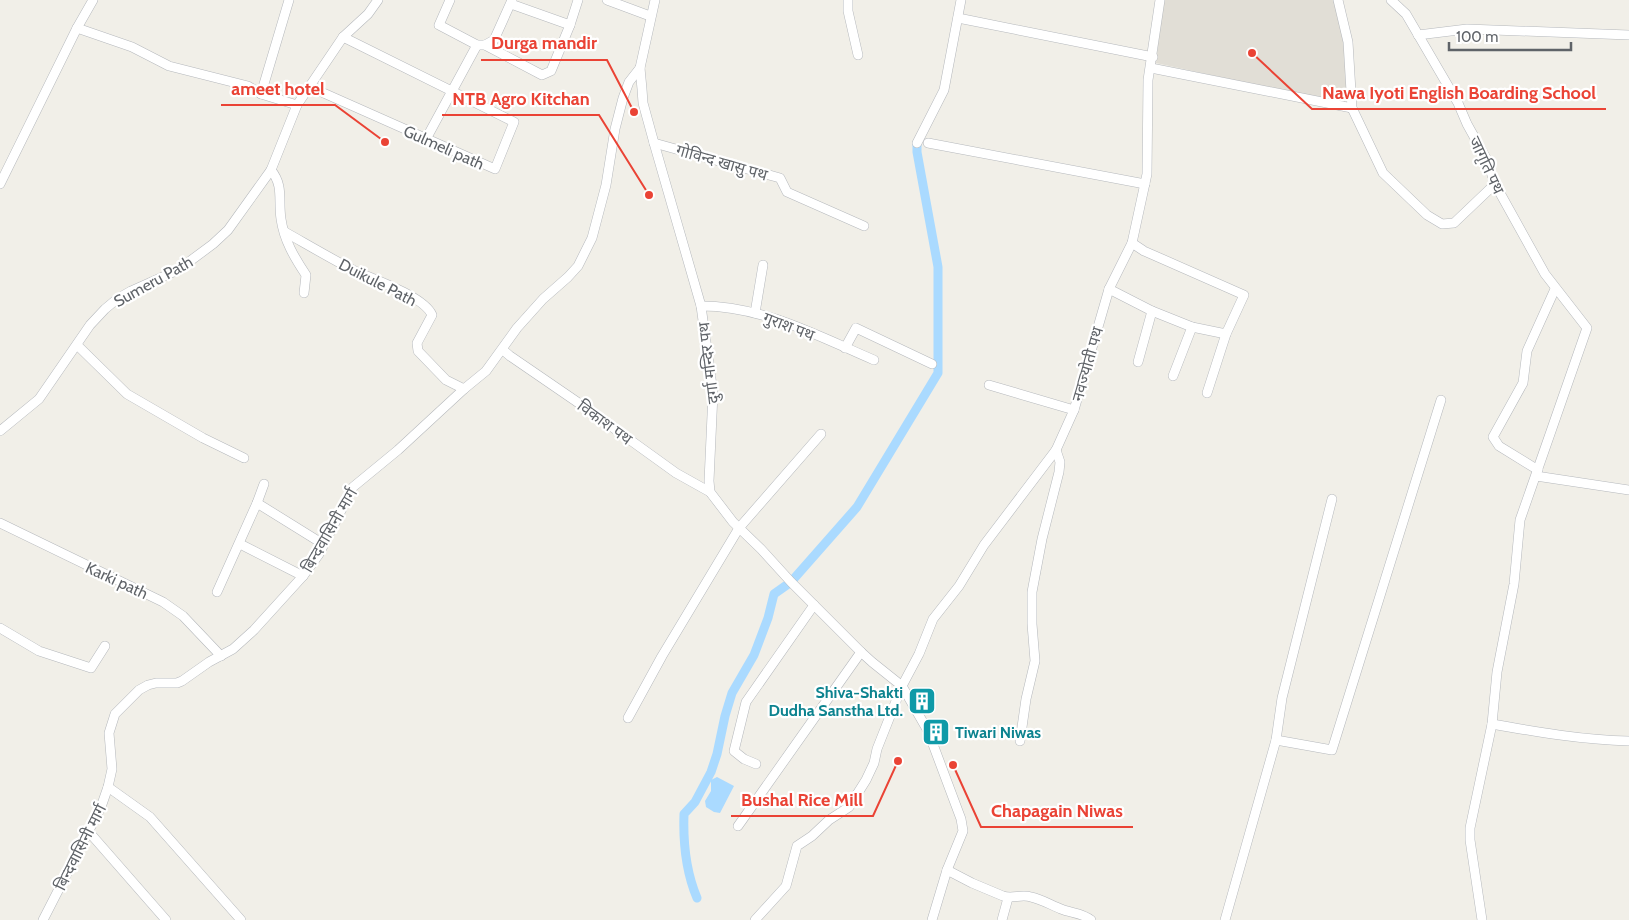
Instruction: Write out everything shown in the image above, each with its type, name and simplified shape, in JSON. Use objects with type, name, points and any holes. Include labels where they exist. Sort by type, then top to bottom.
[{"type":"street","points":[[0,184],[77,28],[93,0]]},
{"type":"street","points":[[261,94],[289,0]]},
{"type":"street","name":"Sumeru Path","points":[[0,431],[39,399],[90,325],[117,299],[130,291],[178,270],[213,244],[228,230],[272,170],[297,105],[343,36],[373,8],[378,0]]},
{"type":"street","points":[[450,0],[439,25],[542,75],[551,71],[578,0]]},
{"type":"street","points":[[607,0],[650,16]]},
{"type":"street","name":"दुर्गा मन्दिर पथ","points":[[655,0],[640,68],[644,104],[701,306],[713,393],[710,492]]},
{"type":"street","points":[[848,0],[848,11],[858,55]]},
{"type":"street","points":[[918,143],[944,90],[961,0]]},
{"type":"street","name":"नवज्योती पथ","points":[[755,920],[786,886],[797,846],[812,836],[829,820],[849,807],[866,780],[902,686],[919,654],[936,615],[958,586],[984,545],[1056,450],[1074,410],[1109,289],[1132,243],[1145,184],[1148,158],[1148,80],[1153,57],[1160,0]]},
{"type":"street","points":[[1338,0],[1348,42],[1352,108],[1383,174],[1427,215],[1442,224],[1454,223],[1495,184]]},
{"type":"street","name":"जागृति पथ","points":[[1391,0],[1406,14],[1458,103],[1467,124],[1487,160],[1495,184],[1545,274],[1587,328],[1537,473]]},
{"type":"street","points":[[426,139],[481,45],[494,40],[511,2],[570,25]]},
{"type":"street","points":[[958,18],[1153,57]]},
{"type":"street","points":[[77,28],[132,47],[169,66],[248,86],[261,94],[297,105]]},
{"type":"street","points":[[1418,35],[1466,29],[1629,35]]},
{"type":"street","name":"Gulmeli path","points":[[310,87],[495,169],[514,122],[343,36]]},
{"type":"street","name":"बिन्दवासिनी मार्ग","points":[[43,920],[101,807],[112,770],[109,733],[112,722],[120,708],[139,690],[148,685],[182,681],[209,662],[233,649],[254,630],[303,576],[319,554],[353,487],[398,450],[486,371],[503,350],[517,328],[543,299],[578,266],[592,238],[606,185],[615,129],[623,98],[629,82],[640,68]]},
{"type":"street","points":[[1151,68],[1352,108]]},
{"type":"street","name":"गोविन्द खासु पथ","points":[[654,143],[780,178],[787,192],[864,226]]},
{"type":"street","points":[[928,143],[1145,184]]},
{"type":"street","points":[[272,170],[278,180],[281,219],[287,244],[296,262],[306,275],[304,293]]},
{"type":"street","name":"Duikule Path","points":[[285,232],[354,270],[398,290],[429,309],[432,315],[417,343],[418,351],[446,380],[464,389]]},
{"type":"street","points":[[1132,243],[1144,251],[1244,295],[1226,334],[1207,393]]},
{"type":"street","points":[[755,313],[763,265]]},
{"type":"street","points":[[1109,289],[1152,311],[1192,327],[1226,334]]},
{"type":"street","points":[[1555,289],[1528,351],[1523,382],[1493,437],[1499,446],[1537,473],[1629,490]]},
{"type":"street","name":"गुराश पथ","points":[[701,306],[716,306],[755,313],[782,321],[874,360]]},
{"type":"street","points":[[1138,362],[1152,311]]},
{"type":"street","points":[[1173,376],[1192,327]]},
{"type":"street","points":[[846,348],[856,328],[932,364]]},
{"type":"street","points":[[77,345],[127,394],[203,438],[244,458]]},
{"type":"street","name":"विकाश पथ","points":[[503,350],[676,473],[710,492]]},
{"type":"street","points":[[990,385],[1074,410]]},
{"type":"street","points":[[1276,740],[1332,750],[1441,400]]},
{"type":"street","points":[[628,718],[666,647],[739,528],[821,434]]},
{"type":"street","points":[[1020,741],[1034,661],[1032,592],[1042,539],[1060,472],[1060,462],[1056,450]]},
{"type":"street","points":[[1482,920],[1470,840],[1470,828],[1492,724],[1497,672],[1514,584],[1520,520],[1537,473]]},
{"type":"street","points":[[217,592],[240,544],[264,484]]},
{"type":"street","points":[[710,492],[739,528],[814,605],[861,652],[902,686],[928,731],[961,819],[963,831],[947,870],[932,920]]},
{"type":"street","points":[[1225,920],[1276,740],[1282,698],[1332,499]]},
{"type":"street","points":[[257,503],[323,544]]},
{"type":"street","name":"Karki path","points":[[0,523],[163,602],[183,616],[221,656]]},
{"type":"street","points":[[240,544],[303,576]]},
{"type":"street","points":[[756,764],[744,759],[734,751],[746,702],[814,605]]},
{"type":"street","points":[[0,628],[39,651],[91,668],[105,646]]},
{"type":"street","points":[[738,826],[861,652]]},
{"type":"street","points":[[1492,724],[1557,735],[1629,741]]},
{"type":"street","points":[[108,787],[150,817],[242,920]]},
{"type":"street","points":[[89,832],[166,920]]},
{"type":"street","points":[[947,870],[1008,898],[1016,895],[1032,896],[1064,910],[1086,916],[1091,920]]},
{"type":"street","points":[[1002,920],[1008,898]]},
{"type":"shaded area","points":[[1163,0],[1337,0],[1347,43],[1349,105],[1156,63]]},
{"type":"water","points":[[717,777],[734,786],[720,813],[706,807],[705,801],[711,791],[711,780]]},
{"type":"waterway","points":[[697,898],[690,878],[686,857],[684,814],[695,802],[711,772],[732,693],[754,655],[768,618],[774,594],[791,582],[857,507],[938,373],[938,267],[917,152],[917,143]]},
{"type":"place","name":"Nawa Iyoti English Boarding School","points":[[1252,53]]},
{"type":"place","name":"Durga mandir","points":[[634,112]]},
{"type":"place","name":"ameet hotel","points":[[385,142]]},
{"type":"place","name":"NTB Agro Kitchan","points":[[649,195]]},
{"type":"place","name":"Shiva-Shakti Dudha Sanstha Ltd.","points":[[922,701]]},
{"type":"place","name":"Tiwari Niwas","points":[[936,732]]},
{"type":"place","name":"Bushal Rice Mill","points":[[898,761]]},
{"type":"place","name":"Chapagain Niwas","points":[[953,765]]}]
